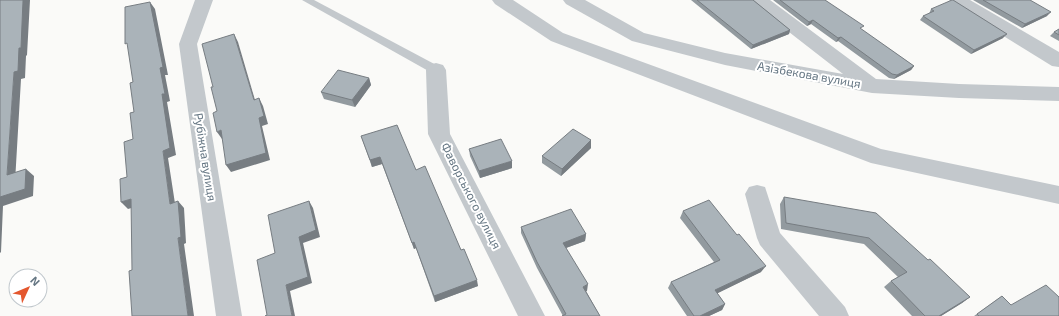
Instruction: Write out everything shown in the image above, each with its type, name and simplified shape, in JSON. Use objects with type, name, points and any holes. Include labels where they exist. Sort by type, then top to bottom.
[{"type":"street","name":"Рубіжна вулиця","points":[[204,0],[188,44],[229,316]]},
{"type":"street","points":[[501,0],[557,37],[879,156],[1059,195]]},
{"type":"street","name":"Азізбекова вулиця","points":[[572,0],[638,37],[725,59],[872,86],[959,91],[1059,94]]},
{"type":"street","points":[[758,0],[872,86]]},
{"type":"street","points":[[958,0],[1059,61]]},
{"type":"street","name":"Фаворського вулиця","points":[[436,70],[439,134],[532,316]]},
{"type":"street","points":[[757,194],[769,238],[836,316]]},
{"type":"lane","points":[[307,0],[436,70]]},
{"type":"building","points":[[0,0],[23,0],[21,48],[19,48],[18,71],[14,72],[7,175],[26,169],[25,189],[0,197]]},
{"type":"building","points":[[697,0],[753,0],[790,30],[753,45]]},
{"type":"building","points":[[780,0],[825,0],[864,26],[860,28],[914,66],[897,75],[892,74],[841,37],[838,38],[813,20],[809,22]]},
{"type":"building","points":[[952,0],[1007,34],[974,50],[923,16],[934,11],[931,9]]},
{"type":"building","points":[[983,0],[1030,0],[1051,12],[1025,24]]},
{"type":"building","points":[[150,2],[163,67],[160,68],[165,94],[162,94],[170,148],[163,151],[170,204],[178,201],[181,237],[178,238],[188,316],[132,316],[129,271],[132,270],[131,199],[121,202],[120,179],[127,177],[124,142],[133,139],[130,113],[134,112],[130,83],[133,82],[127,43],[125,44],[125,7]]},
{"type":"building","points":[[1059,29],[1059,35],[1054,32]]},
{"type":"building","points":[[234,34],[254,100],[259,98],[264,116],[259,118],[266,153],[226,165],[221,130],[217,132],[213,113],[217,111],[211,87],[213,87],[202,44]]},
{"type":"building","points":[[338,70],[369,78],[352,100],[321,92]]},
{"type":"building","points":[[397,125],[416,170],[425,166],[461,250],[464,249],[477,280],[434,296],[414,242],[412,243],[380,157],[370,160],[361,136]]},
{"type":"building","points":[[573,129],[591,140],[562,169],[542,156]]},
{"type":"building","points":[[501,139],[512,161],[479,171],[469,149]]},
{"type":"building","points":[[784,197],[876,213],[928,260],[930,259],[970,297],[939,316],[925,316],[891,281],[907,272],[869,238],[786,223]]},
{"type":"building","points":[[709,200],[737,235],[739,234],[766,266],[715,290],[725,304],[700,316],[694,316],[671,282],[720,260],[683,211]]},
{"type":"building","points":[[309,201],[316,230],[299,237],[308,277],[286,285],[292,316],[265,316],[267,315],[257,260],[275,253],[268,215]]},
{"type":"building","points":[[571,209],[586,234],[563,243],[588,284],[583,287],[600,316],[562,316],[566,314],[537,262],[521,227]]},
{"type":"building","points":[[1046,285],[1059,297],[1059,316],[979,316],[977,314],[1002,296],[1011,305]]}]
